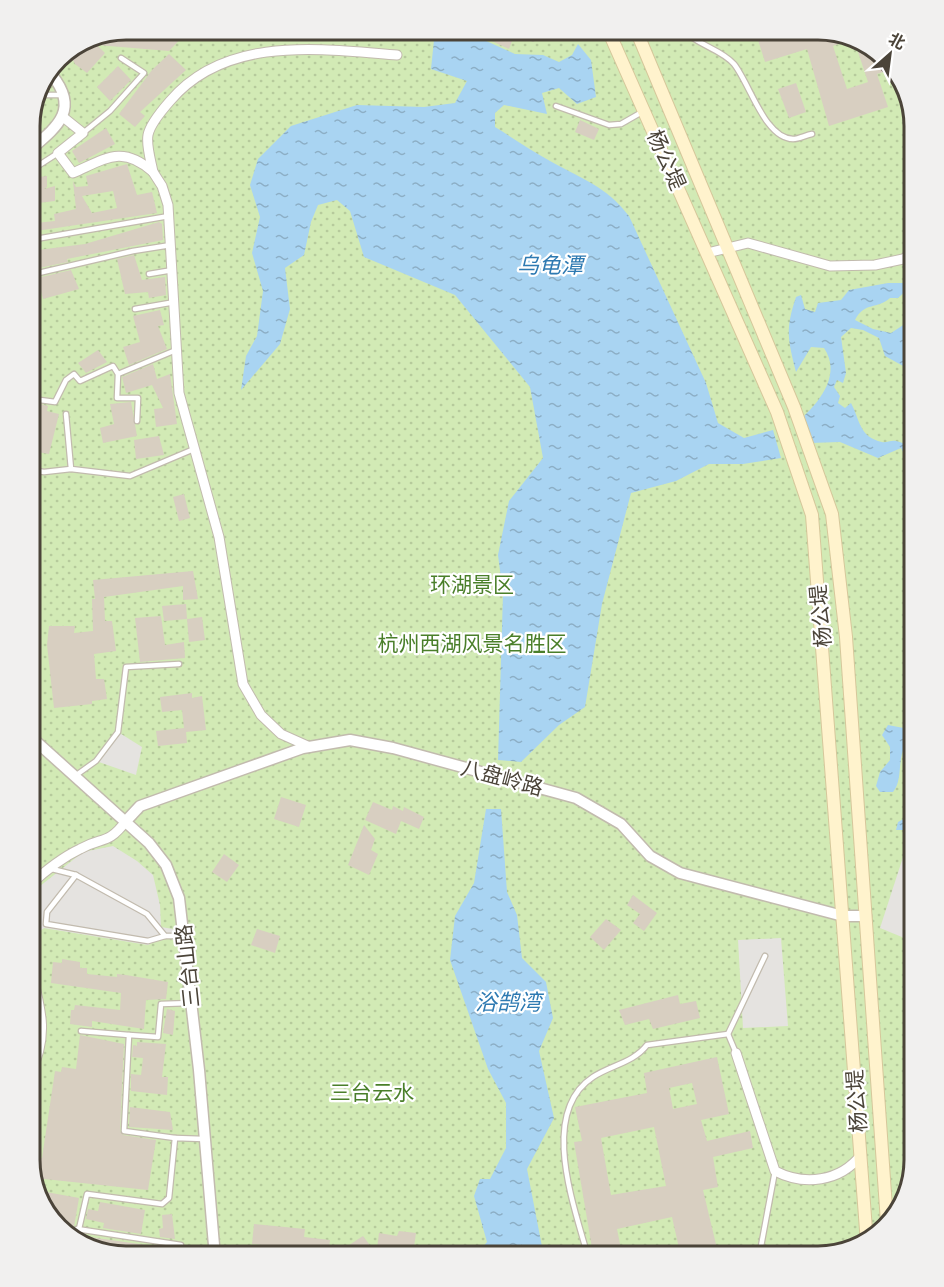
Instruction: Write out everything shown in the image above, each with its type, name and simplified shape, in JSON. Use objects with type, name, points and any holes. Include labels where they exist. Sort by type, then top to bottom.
[{"type":"main road","name":"杨公堤","points":[[613,41],[777,412],[812,515],[866,1231]]},
{"type":"main road","name":"杨公堤","points":[[641,41],[794,407],[832,514],[846,637],[886,1212]]},
{"type":"street","points":[[153,171],[148,135],[163,110],[183,87],[209,68],[248,55],[294,48],[397,55]]},
{"type":"street","points":[[41,141],[54,130],[63,117],[66,104],[55,80]]},
{"type":"street","points":[[63,117],[83,133],[58,153],[73,173],[113,155],[127,155],[141,161],[153,171],[162,186],[169,216],[179,393],[219,537],[243,684],[261,715],[281,734],[310,747]]},
{"type":"street","points":[[707,253],[748,243],[766,246],[789,256],[830,266],[875,265],[904,258]]},
{"type":"street","name":"八盘岭路","points":[[126,820],[140,806],[310,747],[350,740],[576,798],[621,824],[650,856],[680,873],[843,916],[866,916]]},
{"type":"street","name":"三台山路","points":[[40,745],[149,843],[166,865],[179,898],[192,1003],[214,1246]]},
{"type":"street","points":[[40,876],[81,848],[115,836],[126,820]]},
{"type":"street","points":[[40,1008],[43,1020],[40,1055]]},
{"type":"street","points":[[736,1053],[775,1171],[790,1179],[813,1181],[851,1168],[861,1155]]},
{"type":"lane","points":[[699,41],[733,63],[751,89],[767,124],[779,134],[793,139],[812,134]]},
{"type":"lane","points":[[83,133],[110,111],[144,73],[121,58]]},
{"type":"lane","points":[[47,95],[63,94]]},
{"type":"lane","points":[[556,106],[609,125],[621,124],[644,111]]},
{"type":"lane","points":[[41,164],[58,153]]},
{"type":"lane","points":[[41,238],[169,216]]},
{"type":"lane","points":[[41,272],[133,251],[171,245]]},
{"type":"lane","points":[[149,274],[173,270]]},
{"type":"lane","points":[[135,309],[175,302]]},
{"type":"lane","points":[[118,374],[176,350]]},
{"type":"lane","points":[[41,400],[55,402],[66,380],[74,374],[80,381],[113,366],[118,374],[117,398],[138,398],[137,421]]},
{"type":"lane","points":[[66,414],[71,469]]},
{"type":"lane","points":[[41,472],[71,469],[130,476],[195,449]]},
{"type":"lane","points":[[75,776],[96,761],[118,732],[126,667],[179,664]]},
{"type":"lane","points":[[49,868],[76,875],[147,914],[165,936]]},
{"type":"lane","points":[[76,875],[47,912],[46,924],[148,941],[165,936],[185,936]]},
{"type":"lane","points":[[736,1053],[729,1034],[765,956]]},
{"type":"lane","points":[[81,1031],[158,1037],[161,1004],[192,1003]]},
{"type":"lane","points":[[585,1246],[566,1171],[562,1143],[568,1109],[578,1091],[592,1077],[640,1056],[647,1046],[729,1034]]},
{"type":"lane","points":[[129,1035],[124,1131],[175,1138],[205,1138]]},
{"type":"lane","points":[[175,1138],[169,1198],[162,1204],[87,1194],[77,1229],[181,1246]]},
{"type":"lane","points":[[761,1246],[775,1171]]},
{"type":"green space","name":"环湖景区","points":[[127,40],[823,41],[845,45],[860,52],[860,84],[892,84],[901,104],[904,127],[904,1160],[901,1183],[897,1193],[886,1213],[870,1229],[850,1240],[828,1246],[121,1246],[99,1242],[79,1232],[62,1217],[52,1203],[43,1183],[40,1160],[41,121],[43,104],[55,79],[79,55],[94,47]]},
{"type":"shaded area","points":[[118,732],[142,747],[136,775],[96,761]]},
{"type":"shaded area","points":[[113,846],[137,861],[153,875],[160,905],[161,927],[173,929],[177,942],[165,936],[148,945],[44,928],[40,931],[40,886],[83,852]]},
{"type":"shaded area","points":[[904,854],[904,938],[880,928]]},
{"type":"shaded area","points":[[781,938],[788,1026],[743,1028],[738,940]]},
{"type":"water","name":"乌龟潭","points":[[434,40],[485,41],[515,54],[543,55],[559,62],[572,55],[578,44],[591,60],[596,97],[577,104],[559,88],[542,93],[547,114],[504,105],[495,113],[495,127],[593,184],[611,197],[629,216],[706,383],[718,423],[744,438],[773,430],[781,458],[743,464],[709,464],[676,481],[631,493],[602,604],[585,707],[559,725],[521,762],[498,760],[503,594],[498,555],[509,501],[543,458],[530,387],[455,295],[364,257],[350,211],[337,200],[318,205],[311,222],[304,255],[285,268],[290,309],[280,344],[241,390],[246,356],[257,336],[263,291],[252,253],[260,217],[250,185],[258,159],[291,126],[357,105],[424,107],[455,103],[467,81],[431,69]]},
{"type":"water","points":[[888,283],[904,283],[904,292],[898,298],[890,298],[863,310],[855,320],[873,329],[891,333],[904,325],[904,366],[885,356],[879,338],[863,330],[851,328],[841,337],[846,373],[843,383],[837,380],[834,387],[840,396],[838,403],[845,408],[851,403],[864,432],[874,440],[904,444],[904,454],[901,448],[878,458],[840,442],[810,443],[803,417],[822,394],[830,376],[831,367],[824,348],[811,347],[796,372],[790,342],[790,318],[796,297],[801,295],[805,309],[815,312],[818,303],[841,300],[849,290]]},
{"type":"water","points":[[888,725],[904,728],[904,749],[898,782],[893,792],[880,792],[876,786],[880,772],[890,760],[890,747],[882,735]]},
{"type":"water","name":"浴鹄湾","points":[[486,809],[501,809],[507,892],[517,915],[522,958],[546,982],[553,1018],[539,1051],[554,1118],[527,1169],[542,1246],[484,1246],[487,1242],[474,1196],[480,1179],[490,1179],[506,1148],[506,1103],[488,1069],[450,960],[455,916],[474,883]]},
{"type":"water","points":[[904,819],[904,830],[896,830],[898,822]]},
{"type":"building","points":[[127,40],[179,40],[169,51],[100,45]]},
{"type":"building","points":[[491,41],[512,41],[509,49]]},
{"type":"building","points":[[758,41],[823,41],[840,44],[833,46],[847,89],[862,84],[880,84],[888,107],[829,126],[807,49],[765,62]]},
{"type":"building","points":[[98,46],[105,53],[87,73],[73,60],[94,47]]},
{"type":"building","points":[[169,54],[186,70],[140,112],[145,116],[135,127],[119,114],[152,70]]},
{"type":"building","points":[[118,66],[131,80],[110,101],[97,87]]},
{"type":"building","points":[[796,83],[806,112],[789,118],[778,89]]},
{"type":"building","points":[[580,120],[599,129],[594,140],[575,132]]},
{"type":"building","points":[[106,128],[115,144],[79,163],[72,151]]},
{"type":"building","points":[[127,164],[137,195],[152,192],[157,213],[41,230],[41,222],[55,221],[54,214],[76,209],[73,181],[76,187],[88,186],[86,176]],"holes":[[[113,191],[117,208],[92,213],[82,196]]]},
{"type":"building","points":[[47,176],[47,187],[44,189],[55,186],[55,201],[41,203],[41,177]]},
{"type":"building","points":[[159,222],[162,224],[163,240],[67,259],[68,262],[41,268],[41,250],[85,244]]},
{"type":"building","points":[[134,255],[142,280],[165,277],[166,295],[149,298],[148,292],[125,294],[117,259]]},
{"type":"building","points":[[71,270],[79,289],[43,299],[41,277]]},
{"type":"building","points":[[160,310],[164,325],[158,326],[167,349],[129,365],[123,347],[140,342],[133,316]]},
{"type":"building","points":[[98,350],[107,362],[86,373],[78,363]]},
{"type":"building","points":[[153,364],[157,379],[170,374],[177,424],[156,427],[154,409],[163,408],[152,385],[126,393],[122,377]]},
{"type":"building","points":[[131,402],[137,436],[103,443],[100,428],[114,424],[110,404]]},
{"type":"building","points":[[41,404],[48,406],[47,411],[59,414],[49,454],[41,453]]},
{"type":"building","points":[[159,436],[164,455],[136,459],[134,440]]},
{"type":"building","points":[[184,494],[190,518],[179,521],[173,497]]},
{"type":"building","points":[[193,571],[198,599],[183,600],[183,586],[104,597],[105,621],[112,621],[116,651],[94,654],[96,679],[104,679],[107,699],[92,701],[92,704],[54,708],[47,645],[49,626],[75,626],[74,633],[93,631],[92,599],[95,599],[93,580]]},
{"type":"building","points":[[186,604],[187,619],[164,621],[162,606]]},
{"type":"building","points":[[161,616],[165,645],[184,642],[185,658],[140,662],[135,618]]},
{"type":"building","points":[[202,617],[205,640],[189,642],[187,619]]},
{"type":"building","points":[[192,693],[192,698],[202,696],[206,730],[186,732],[187,743],[158,746],[156,731],[184,728],[182,710],[162,712],[160,697]]},
{"type":"building","points":[[281,797],[306,805],[299,827],[274,819]]},
{"type":"building","points":[[373,802],[392,810],[393,806],[403,811],[404,807],[424,817],[419,829],[401,821],[396,834],[365,820]]},
{"type":"building","points":[[364,825],[375,839],[371,850],[378,854],[369,875],[348,865]]},
{"type":"building","points":[[224,854],[239,865],[227,882],[212,872]]},
{"type":"building","points":[[633,895],[657,913],[644,931],[633,923],[640,914],[627,905]]},
{"type":"building","points":[[606,919],[621,930],[604,950],[590,937]]},
{"type":"building","points":[[257,929],[280,936],[275,953],[251,945]]},
{"type":"building","points":[[62,959],[80,962],[80,968],[87,968],[87,974],[117,977],[117,974],[168,982],[166,999],[146,1000],[144,1029],[92,1021],[92,1027],[70,1024],[71,1010],[74,1010],[75,1005],[120,1010],[121,993],[51,983],[53,962],[62,963]]},
{"type":"building","points":[[678,995],[680,1004],[696,1001],[700,1018],[653,1029],[649,1019],[625,1025],[619,1010]]},
{"type":"building","points":[[167,1009],[175,1011],[173,1035],[163,1033]]},
{"type":"building","points":[[80,1035],[124,1044],[120,1131],[123,1135],[156,1140],[148,1190],[42,1179],[40,1158],[42,1158],[55,1071],[61,1072],[62,1067],[76,1069]]},
{"type":"building","points":[[137,1042],[166,1044],[162,1077],[168,1077],[167,1095],[131,1091],[131,1074],[141,1075],[143,1058],[132,1057],[133,1045],[137,1046]]},
{"type":"building","points":[[717,1057],[729,1114],[701,1120],[707,1141],[750,1131],[753,1148],[713,1157],[718,1187],[703,1190],[716,1246],[679,1246],[672,1217],[617,1229],[620,1246],[592,1246],[574,1142],[582,1141],[575,1107],[647,1093],[644,1073]],"holes":[[[692,1083],[697,1104],[673,1109],[669,1088]],[[654,1127],[666,1186],[611,1195],[601,1138]]]},
{"type":"building","points":[[130,1107],[170,1112],[173,1130],[129,1127]]},
{"type":"building","points":[[47,1192],[79,1198],[74,1228],[62,1217]]},
{"type":"building","points":[[100,1202],[145,1210],[141,1234],[103,1228],[104,1223],[86,1219],[88,1209],[98,1211]]},
{"type":"building","points":[[172,1214],[175,1239],[160,1237],[159,1229],[163,1228],[162,1215]]},
{"type":"building","points":[[254,1224],[305,1229],[304,1237],[330,1240],[329,1246],[252,1244]]},
{"type":"building","points":[[399,1231],[416,1233],[414,1246],[377,1246],[379,1233],[397,1236]]},
{"type":"building","points":[[363,1236],[370,1246],[348,1246]]},
{"type":"building","points":[[87,1237],[154,1246],[110,1245]]},
{"type":"park label","name":"杭州西湖风景名胜区","points":[[472,644]]},
{"type":"park label","name":"三台云水","points":[[372,1093]]}]
